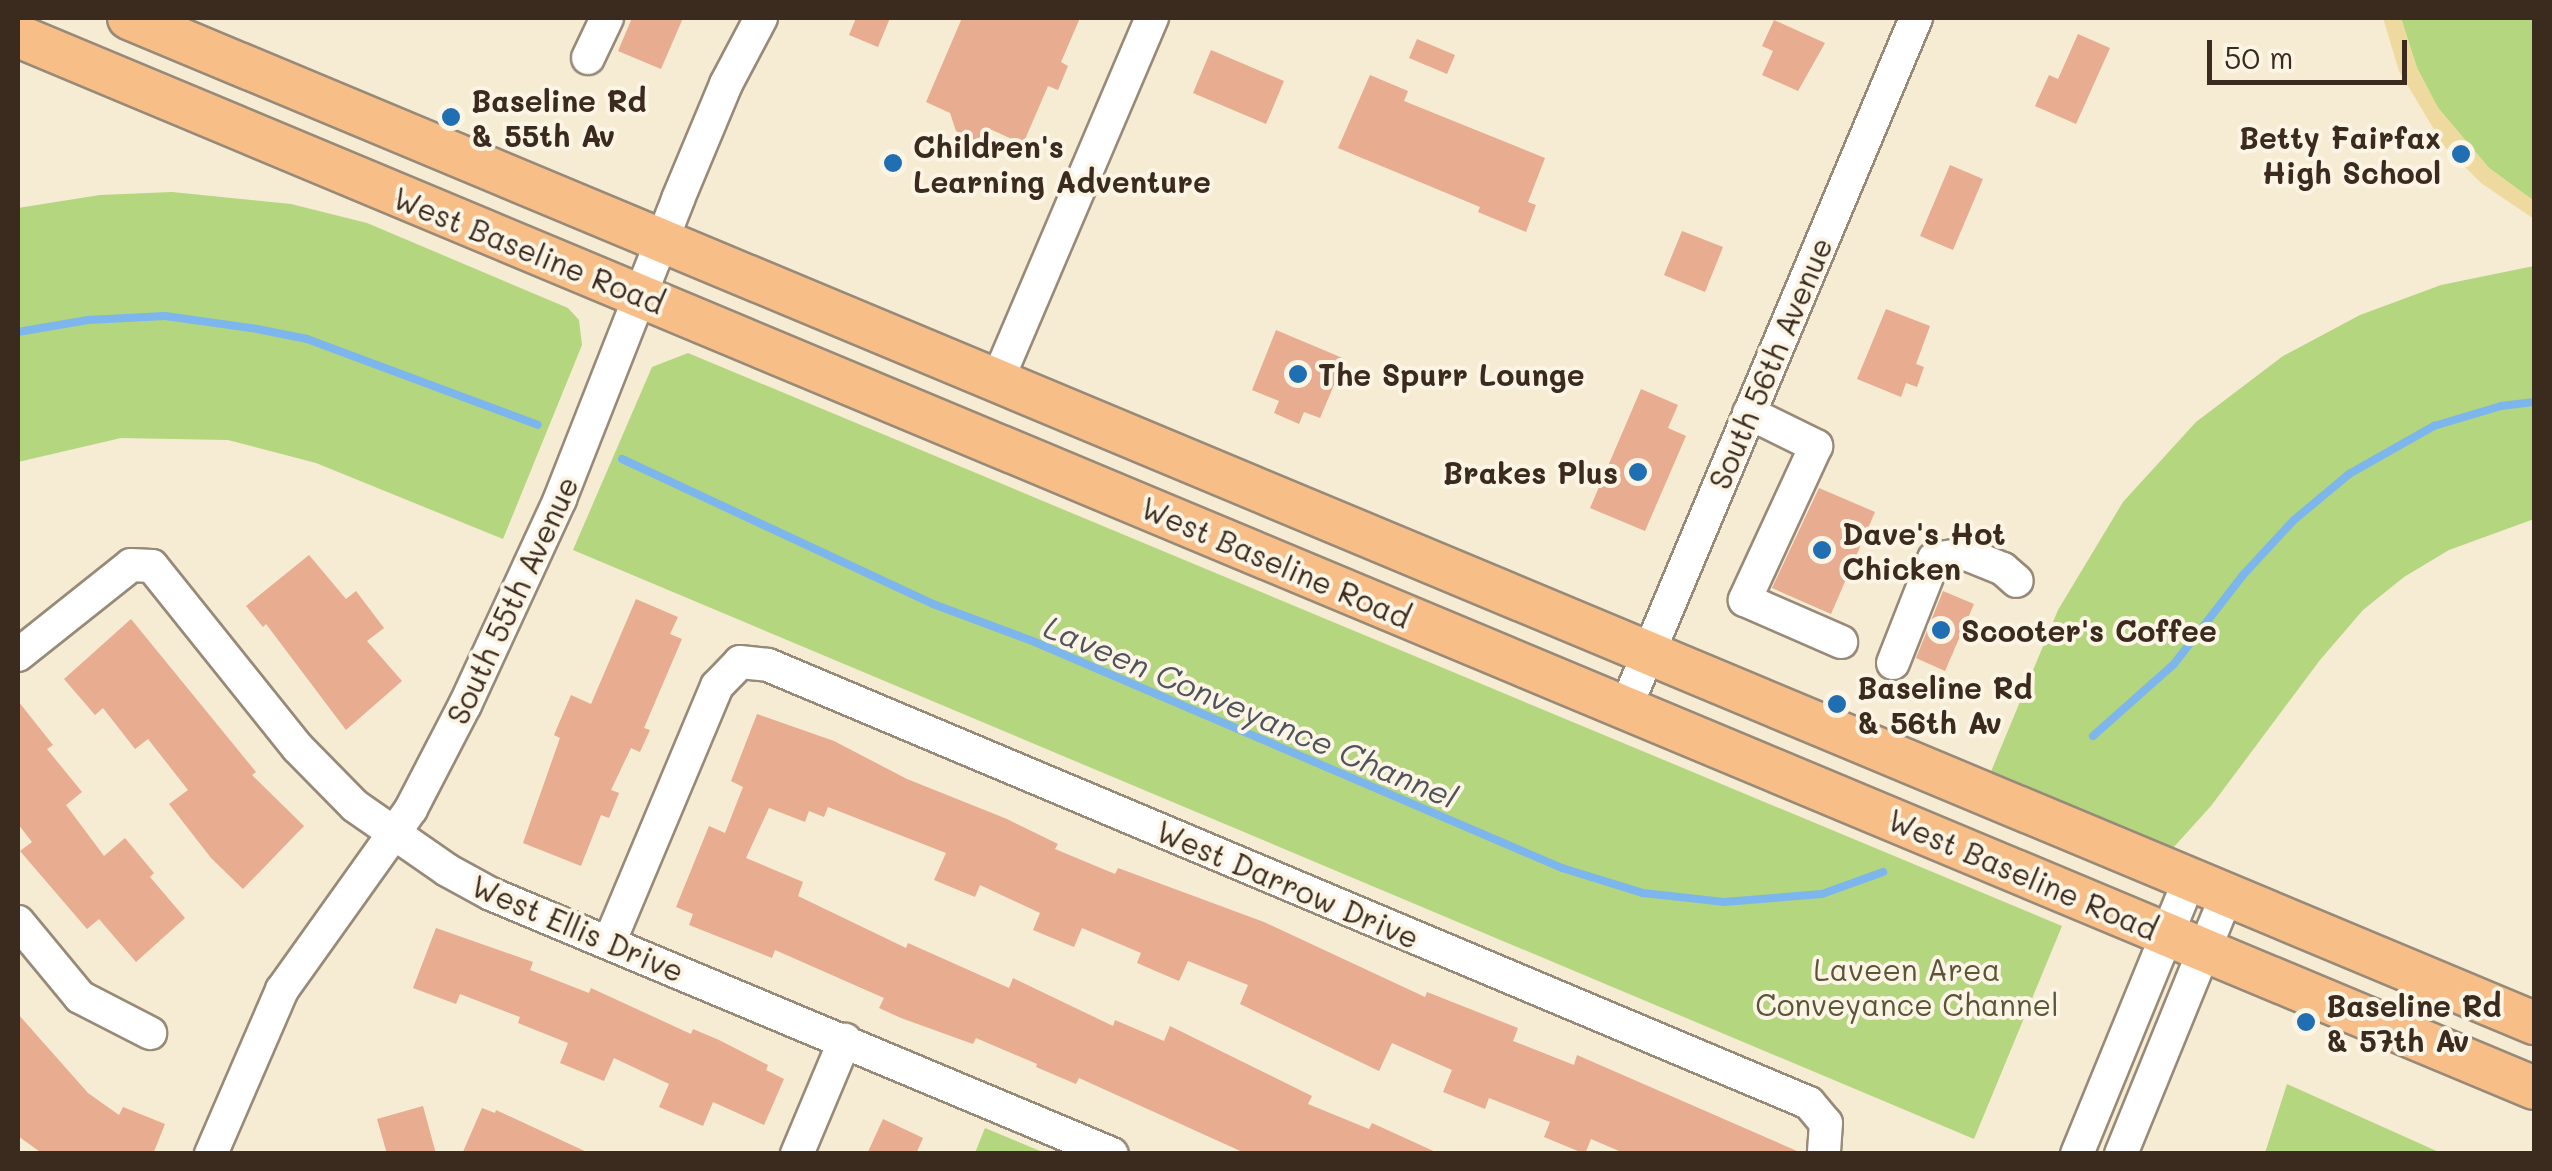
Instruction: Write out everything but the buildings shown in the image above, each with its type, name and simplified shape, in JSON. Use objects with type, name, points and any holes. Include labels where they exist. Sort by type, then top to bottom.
[{"type":"main road","name":"West Baseline Road","points":[[129,18],[2534,1023]]},
{"type":"main road","name":"West Baseline Road","points":[[18,36],[2534,1088]]},
{"type":"street","points":[[588,58],[607,18]]},
{"type":"street","name":"South 55th Avenue","points":[[210,1154],[282,990],[393,836],[465,706],[574,466],[726,84],[761,18]]},
{"type":"street","points":[[997,381],[1152,18]]},
{"type":"street","name":"South 56th Avenue","points":[[1624,708],[1916,18]]},
{"type":"street","points":[[1749,413],[1816,446],[1745,600],[1841,642]]},
{"type":"street","points":[[1893,663],[1934,559],[1966,554],[2003,569],[2017,581]]},
{"type":"street","name":"West Ellis Drive","points":[[18,655],[131,565],[144,562],[158,571],[298,748],[355,806],[393,836],[491,894],[1112,1154]]},
{"type":"street","name":"West Darrow Drive","points":[[609,943],[717,686],[740,662],[768,665],[1809,1103],[1825,1138]]},
{"type":"street","points":[[2077,1154],[2185,941],[2208,886]]},
{"type":"street","points":[[18,922],[80,997],[150,1034]]},
{"type":"street","points":[[2121,1154],[2185,941]]},
{"type":"street","points":[[797,1154],[845,1040]]},
{"type":"green space","points":[[2401,18],[2534,18],[2534,201],[2489,168],[2438,108],[2417,68]]},
{"type":"green space","points":[[172,192],[291,204],[367,223],[568,308],[579,320],[582,345],[503,539],[316,463],[228,440],[121,438],[18,462],[18,208],[100,195]]},
{"type":"green space","points":[[2534,266],[2534,519],[2449,550],[2404,577],[2363,610],[2320,660],[2211,806],[2172,849],[1990,774],[2058,610],[2123,502],[2196,422],[2283,356],[2360,315],[2441,285]]},
{"type":"green space","name":"Laveen Area Conveyance Channel","points":[[688,353],[2062,926],[1974,1139],[573,550],[652,367]]},
{"type":"green space","points":[[2287,1084],[2441,1153],[2265,1153]]},
{"type":"green space","points":[[985,1128],[1045,1153],[975,1153]]},
{"type":"sand","points":[[2383,18],[2401,18],[2417,68],[2438,108],[2489,168],[2534,201],[2534,219],[2481,183],[2444,146],[2399,71]]},
{"type":"waterway","name":"Laveen Conveyance Channel","points":[[18,332],[88,320],[165,316],[257,329],[307,339],[538,425]]},
{"type":"waterway","name":"Laveen Conveyance Channel","points":[[2093,736],[2174,664],[2243,575],[2294,520],[2349,474],[2434,426],[2501,406],[2534,402]]},
{"type":"waterway","name":"Laveen Conveyance Channel","points":[[622,459],[933,604],[1030,640],[1562,868],[1643,893],[1724,902],[1822,894],[1883,872]]},
{"type":"place","name":"Baseline Rd & 55th Av","points":[[451,117]]},
{"type":"place","name":"Betty Fairfax High School","points":[[2461,154]]},
{"type":"place","name":"Children's Learning Adventure","points":[[893,163]]},
{"type":"place","name":"The Spurr Lounge","points":[[1298,374]]},
{"type":"place","name":"Brakes Plus","points":[[1638,472]]},
{"type":"place","name":"Dave's Hot Chicken","points":[[1822,550]]},
{"type":"place","name":"Scooter's Coffee","points":[[1941,630]]},
{"type":"place","name":"Baseline Rd & 56th Av","points":[[1837,704]]},
{"type":"place","name":"Baseline Rd & 57th Av","points":[[2306,1022]]}]
